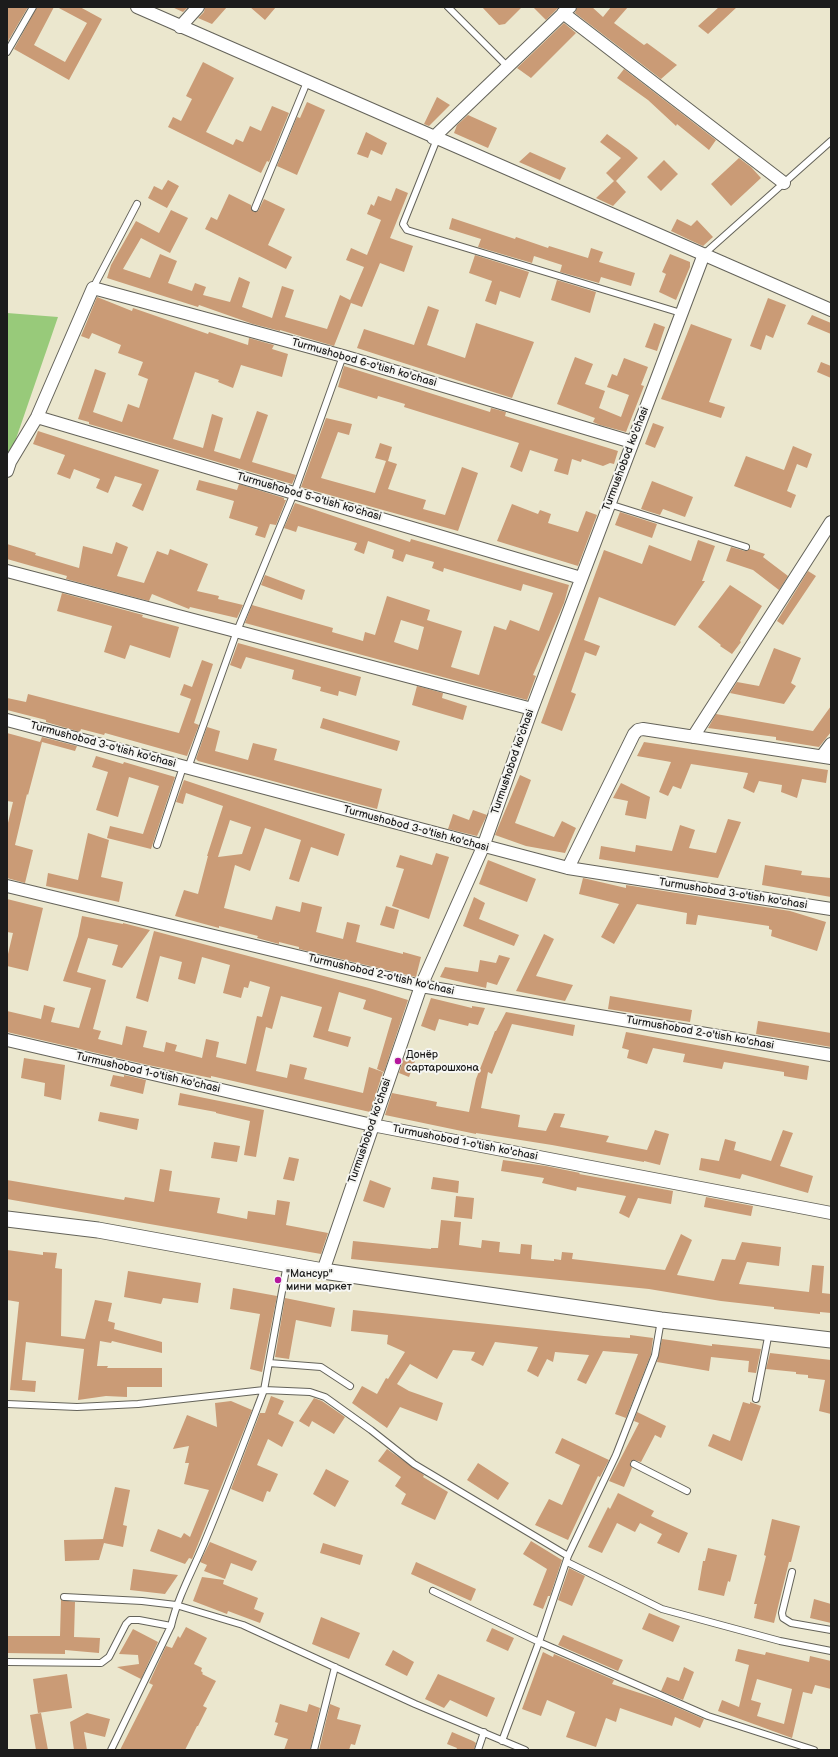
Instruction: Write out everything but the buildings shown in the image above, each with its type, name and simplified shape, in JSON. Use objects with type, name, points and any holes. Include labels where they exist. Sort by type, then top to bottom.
[{"type":"street","points":[[137,7],[831,310]]},
{"type":"street","points":[[180,26],[198,7]]},
{"type":"street","points":[[435,138],[566,10],[784,183]]},
{"type":"street","name":"Turmushobod ko'chasi","points":[[323,1271],[421,986],[483,847],[532,709],[704,254]]},
{"type":"street","points":[[7,471],[10,462],[37,417],[93,288]]},
{"type":"street","name":"Turmushobod 6-o'tish ko'chasi","points":[[93,288],[343,356],[632,442]]},
{"type":"street","name":"Turmushobod 5-o'tish ko'chasi","points":[[37,417],[582,578]]},
{"type":"street","points":[[693,737],[831,522]]},
{"type":"street","points":[[7,571],[532,709]]},
{"type":"street","name":"Turmushobod 3-o'tish ko'chasi","points":[[7,720],[483,847],[568,868],[831,909]]},
{"type":"street","points":[[568,868],[634,734],[638,730],[643,729],[826,757],[831,744]]},
{"type":"street","name":"Turmushobod 2-o'tish ko'chasi","points":[[7,886],[421,986],[831,1055]]},
{"type":"street","name":"Turmushobod 1-o'tish ko'chasi","points":[[7,1040],[372,1125],[831,1213]]},
{"type":"street","points":[[7,1219],[98,1230],[323,1271],[661,1320],[831,1340]]},
{"type":"lane","points":[[7,52],[34,7]]},
{"type":"lane","points":[[448,7],[507,66]]},
{"type":"lane","points":[[255,208],[307,82]]},
{"type":"lane","points":[[435,138],[403,224],[407,230],[681,313]]},
{"type":"lane","points":[[704,254],[831,141]]},
{"type":"lane","points":[[93,288],[137,204]]},
{"type":"lane","points":[[157,845],[237,631],[294,493],[343,356]]},
{"type":"lane","points":[[609,504],[746,547]]},
{"type":"lane","points":[[111,1750],[171,1626],[176,1606],[222,1501],[264,1390],[287,1264]]},
{"type":"lane","points":[[502,1741],[568,1559],[616,1455],[655,1354],[661,1320]]},
{"type":"lane","points":[[756,1399],[769,1332]]},
{"type":"lane","points":[[269,1363],[321,1367],[350,1386]]},
{"type":"lane","points":[[7,1404],[77,1407],[138,1404],[264,1390],[310,1392],[325,1397],[372,1430],[414,1464],[568,1559],[662,1609],[780,1641],[831,1651]]},
{"type":"lane","points":[[616,1455],[623,1459]]},
{"type":"lane","points":[[634,1464],[686,1491]]},
{"type":"lane","points":[[792,1572],[782,1613],[783,1618],[791,1623],[831,1630]]},
{"type":"lane","points":[[433,1591],[539,1642],[708,1716],[814,1750]]},
{"type":"lane","points":[[64,1597],[142,1601],[176,1606],[243,1626],[415,1704],[525,1750]]},
{"type":"lane","points":[[7,1662],[101,1663],[109,1658],[126,1624],[130,1620],[139,1620],[171,1626]]},
{"type":"lane","points":[[314,1750],[335,1667]]},
{"type":"lane","points":[[478,1750],[484,1732]]},
{"type":"green space","points":[[7,313],[58,317],[7,465]]},
{"type":"place","name":"Донёр сартарошхона","points":[[398,1061]]},
{"type":"place","name":"\"Мансур\" мини маркет","points":[[278,1280]]}]
